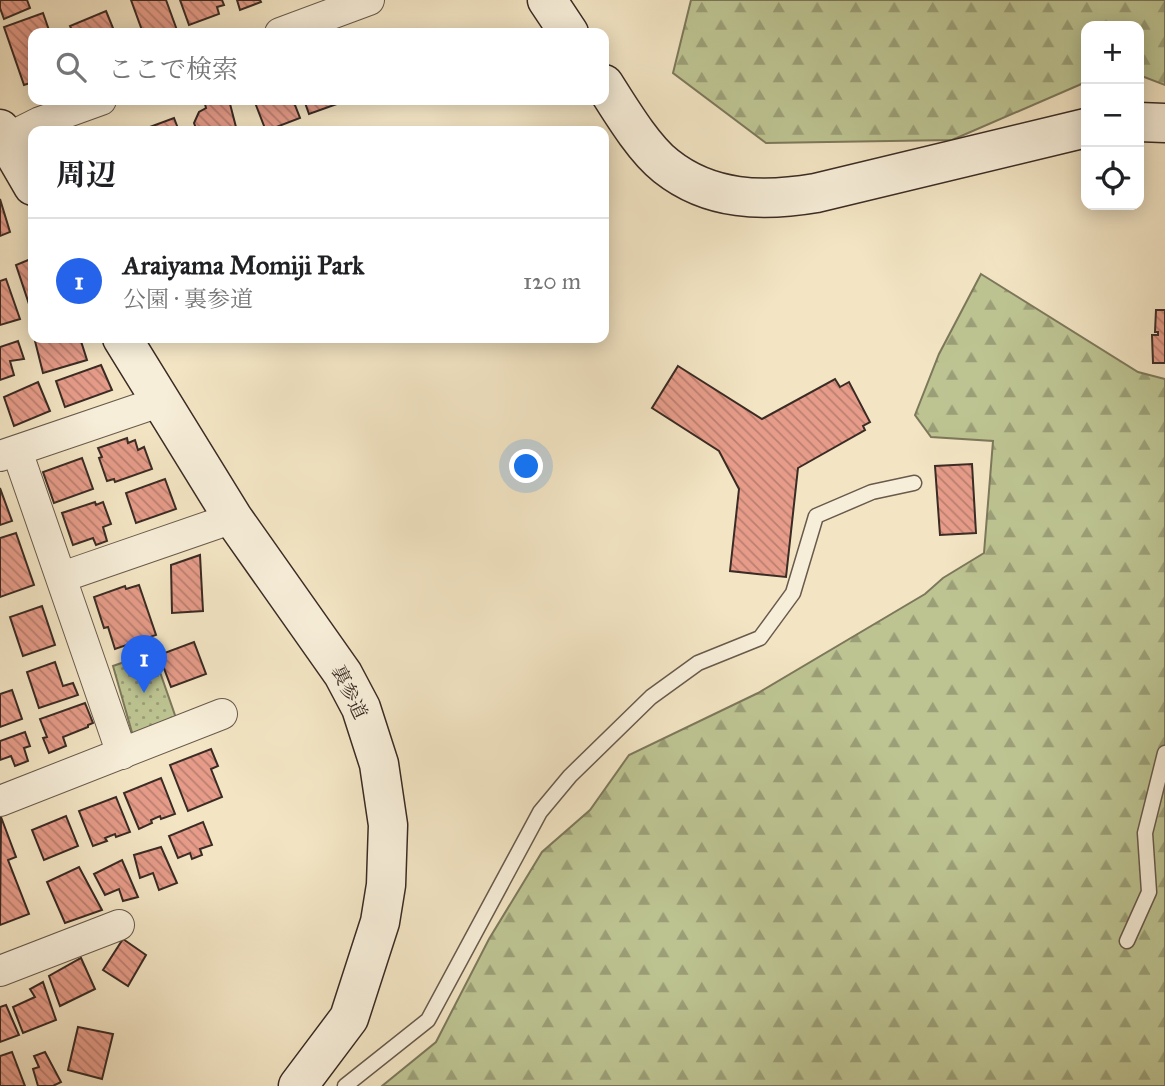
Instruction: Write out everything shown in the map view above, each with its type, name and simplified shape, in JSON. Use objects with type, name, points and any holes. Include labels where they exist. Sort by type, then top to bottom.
[{"type":"street","points":[[293,28],[369,0]]},
{"type":"street","points":[[547,0],[566,28]]},
{"type":"street","points":[[609,91],[664,165],[687,180],[714,192],[745,198],[780,199],[816,193],[1081,129]]},
{"type":"street","points":[[28,177],[3,134],[87,105]]},
{"type":"street","points":[[1144,122],[1165,123]]},
{"type":"street","name":"裏参道","points":[[125,343],[159,402],[233,517],[343,674],[361,708],[379,764],[388,825],[386,885],[380,922],[349,1018],[298,1086]]},
{"type":"street","points":[[122,754],[62,577],[8,453],[159,402]]},
{"type":"street","points":[[62,577],[233,517]]},
{"type":"street","points":[[0,801],[222,714]]},
{"type":"street","points":[[0,971],[119,925]]},
{"type":"lane","points":[[345,1086],[428,1020],[540,812],[570,776],[651,697],[698,663],[760,638],[793,593],[816,516],[872,492],[914,483]]},
{"type":"lane","points":[[1127,941],[1149,892],[1145,833],[1165,753]]},
{"type":"green space","points":[[691,0],[1165,0],[1165,85],[1144,77],[1144,21],[1081,21],[1081,84],[952,140],[766,143],[673,73]]},
{"type":"green space","points":[[981,274],[1138,372],[1165,379],[1165,1086],[382,1086],[436,1042],[489,939],[542,852],[590,810],[629,755],[758,693],[925,594],[943,578],[984,553],[993,441],[931,437],[915,415],[939,354]]},
{"type":"green space","points":[[153,652],[177,721],[133,736],[113,666]]},
{"type":"building","points":[[0,0],[27,0],[30,8],[4,19]]},
{"type":"building","points":[[131,0],[166,0],[176,28],[141,28]]},
{"type":"building","points":[[180,0],[222,0],[224,5],[217,7],[219,14],[189,25]]},
{"type":"building","points":[[237,0],[260,0],[261,2],[240,10]]},
{"type":"building","points":[[106,11],[113,28],[71,28],[70,26]]},
{"type":"building","points":[[43,13],[48,28],[28,28],[28,84],[24,85],[4,27]]},
{"type":"building","points":[[205,105],[230,105],[236,126],[195,126],[199,112],[206,108]]},
{"type":"building","points":[[256,105],[295,105],[300,118],[279,126],[264,126]]},
{"type":"building","points":[[306,105],[334,105],[309,114]]},
{"type":"building","points":[[174,118],[177,126],[152,126]]},
{"type":"building","points":[[0,199],[10,232],[0,236]]},
{"type":"building","points":[[28,260],[28,301],[16,265]]},
{"type":"building","points":[[6,279],[20,319],[0,325],[0,281]]},
{"type":"building","points":[[1156,310],[1165,310],[1165,363],[1153,363],[1152,335],[1158,335],[1158,332],[1155,332]]},
{"type":"building","points":[[18,341],[24,359],[10,361],[14,375],[0,380],[0,347]]},
{"type":"building","points":[[36,343],[82,343],[87,360],[43,373]]},
{"type":"building","points":[[101,365],[112,390],[65,407],[56,381]]},
{"type":"building","points":[[678,366],[762,419],[835,379],[840,387],[849,382],[870,422],[863,426],[865,430],[798,468],[786,577],[730,571],[739,489],[719,451],[652,408]]},
{"type":"building","points":[[38,382],[50,411],[14,426],[4,397]]},
{"type":"building","points":[[127,438],[128,443],[135,440],[138,450],[144,447],[152,469],[115,482],[114,479],[107,481],[98,448]]},
{"type":"building","points":[[82,458],[93,489],[54,503],[43,472]]},
{"type":"building","points":[[972,464],[976,533],[940,535],[935,466]]},
{"type":"building","points":[[165,479],[176,509],[136,523],[126,493]]},
{"type":"building","points":[[0,488],[12,521],[0,525]]},
{"type":"building","points":[[95,502],[96,505],[103,502],[111,524],[103,527],[107,541],[96,545],[93,538],[73,545],[62,513]]},
{"type":"building","points":[[16,533],[34,585],[0,597],[0,538]]},
{"type":"building","points":[[200,555],[203,611],[172,613],[171,565]]},
{"type":"building","points":[[139,585],[156,635],[115,649],[108,627],[104,628],[94,597],[125,586],[126,589]]},
{"type":"building","points":[[42,606],[55,645],[23,656],[10,617]]},
{"type":"building","points":[[194,642],[206,674],[171,687],[159,655]]},
{"type":"building","points":[[55,662],[63,686],[73,683],[78,695],[39,708],[27,672]]},
{"type":"building","points":[[12,690],[22,719],[0,727],[0,694]]},
{"type":"building","points":[[85,703],[93,723],[63,737],[66,746],[49,753],[43,738],[47,737],[40,719]]},
{"type":"building","points":[[25,732],[30,746],[24,748],[28,761],[15,766],[11,756],[0,760],[0,741]]},
{"type":"building","points":[[211,749],[218,766],[211,769],[222,797],[188,811],[170,765]]},
{"type":"building","points":[[161,778],[175,814],[161,819],[160,816],[139,829],[124,793]]},
{"type":"building","points":[[116,797],[130,832],[116,837],[115,834],[105,838],[107,841],[93,846],[79,811]]},
{"type":"building","points":[[66,816],[78,846],[44,860],[32,830]]},
{"type":"building","points":[[1,817],[16,857],[8,860],[29,914],[0,925]]},
{"type":"building","points":[[203,822],[212,845],[200,849],[202,855],[192,859],[190,853],[178,858],[169,836]]},
{"type":"building","points":[[161,847],[177,883],[159,890],[153,873],[140,878],[134,855]]},
{"type":"building","points":[[122,860],[138,897],[123,901],[119,889],[105,895],[94,874]]},
{"type":"building","points":[[79,867],[102,910],[65,923],[47,882]]},
{"type":"building","points":[[123,939],[146,955],[128,986],[103,970]]},
{"type":"building","points":[[81,958],[95,989],[60,1006],[49,976]]},
{"type":"building","points":[[43,982],[56,1020],[23,1033],[13,1007],[35,997],[30,989]]},
{"type":"building","points":[[6,1005],[19,1035],[0,1042],[0,1007]]},
{"type":"building","points":[[78,1027],[113,1034],[102,1079],[68,1070]]},
{"type":"building","points":[[12,1052],[25,1086],[0,1086],[0,1056]]},
{"type":"building","points":[[45,1052],[61,1082],[53,1086],[38,1086],[33,1069],[39,1067],[34,1056]]},
{"type":"place","name":"Araiyama Momiji Park","points":[[144,693]]}]
